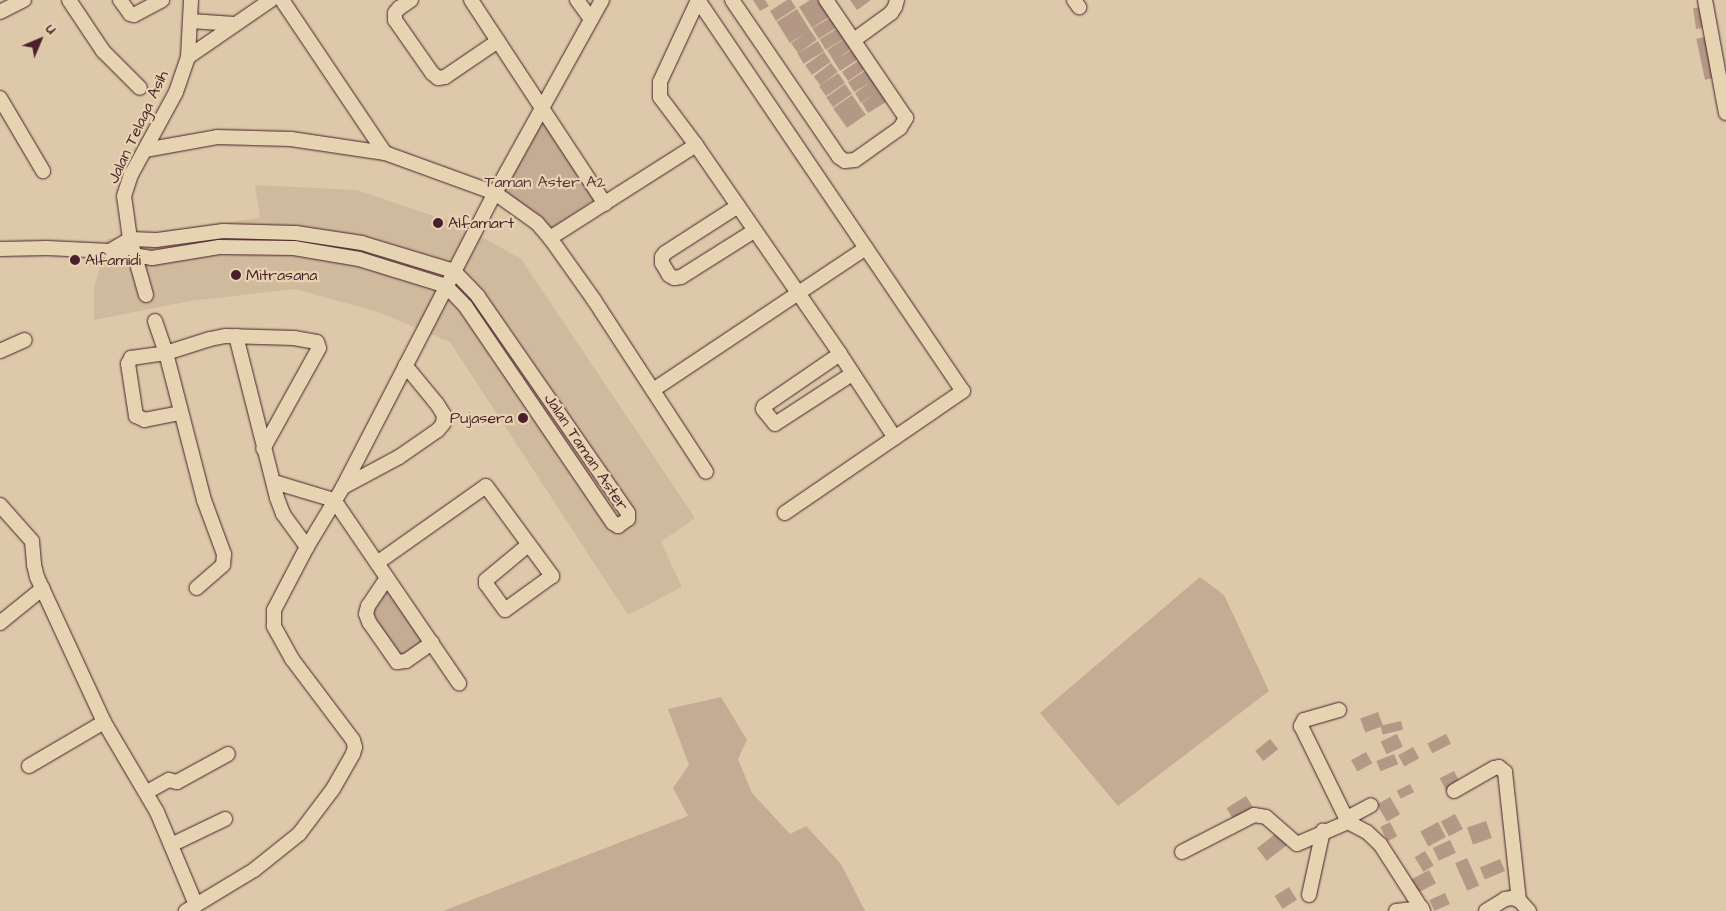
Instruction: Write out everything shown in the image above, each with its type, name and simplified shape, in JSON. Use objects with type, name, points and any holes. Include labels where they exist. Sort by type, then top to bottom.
[{"type":"street","points":[[0,12],[24,0]]},
{"type":"street","points":[[69,0],[103,51],[140,88]]},
{"type":"street","points":[[120,0],[130,14],[134,15],[162,0]]},
{"type":"street","name":"Jalan Telaga Asih","points":[[146,295],[130,239],[124,196],[131,175],[176,92],[188,57],[191,0]]},
{"type":"street","points":[[188,57],[271,0]]},
{"type":"street","points":[[282,0],[386,154]]},
{"type":"street","points":[[411,0],[395,13],[395,20],[432,73],[438,78],[445,77],[498,41]]},
{"type":"street","points":[[470,0],[605,204]]},
{"type":"street","points":[[577,0],[591,18]]},
{"type":"street","points":[[0,505],[32,541],[34,565],[42,588],[104,722],[146,792],[171,845],[191,908],[254,870],[299,834],[333,789],[352,754],[355,747],[353,740],[292,659],[274,626],[274,610],[334,500],[343,488],[405,364],[495,193],[602,0]]},
{"type":"street","points":[[698,0],[659,90],[660,97],[696,145],[840,354],[895,438]]},
{"type":"street","points":[[698,0],[963,391],[785,513]]},
{"type":"street","points":[[732,0],[839,157],[845,161],[854,160],[900,128],[906,118],[826,0]]},
{"type":"street","points":[[854,40],[891,13],[897,0]]},
{"type":"street","points":[[1705,0],[1726,112]]},
{"type":"street","points":[[191,21],[234,24]]},
{"type":"street","points":[[0,98],[43,171]]},
{"type":"street","points":[[145,150],[218,137],[291,139],[386,154],[495,193],[537,223],[550,238],[706,472]]},
{"type":"street","points":[[550,238],[696,145]]},
{"type":"street","points":[[738,206],[665,252],[662,257],[662,263],[669,275],[674,278],[681,277],[754,231]]},
{"type":"street","name":"Jalan Taman Aster","points":[[130,239],[156,240],[223,231],[296,233],[362,243],[454,271],[478,296],[628,513],[628,519],[618,526],[613,523],[466,307],[446,286],[359,258],[294,248],[219,247],[152,258],[136,257]]},
{"type":"street","points":[[110,251],[130,239]]},
{"type":"street","points":[[0,249],[47,248],[110,251],[136,257]]},
{"type":"street","points":[[653,390],[866,248]]},
{"type":"street","points":[[155,321],[166,352],[180,413],[204,500],[224,554],[223,565],[197,588]]},
{"type":"street","points":[[236,336],[264,449],[283,514],[307,548]]},
{"type":"street","points":[[180,413],[145,420],[136,416],[129,362],[131,358],[166,352],[210,339],[236,336],[308,339],[317,342],[319,348],[264,449]]},
{"type":"street","points":[[0,351],[25,340]]},
{"type":"street","points":[[840,354],[764,406],[763,409],[775,424],[852,374]]},
{"type":"street","points":[[343,488],[399,457],[438,430],[443,424],[444,415],[405,364]]},
{"type":"street","points":[[274,482],[334,500],[459,683]]},
{"type":"street","points":[[377,563],[486,486],[552,576],[504,610],[486,584],[486,580],[528,545]]},
{"type":"street","points":[[387,578],[368,606],[366,614],[369,622],[397,662],[406,661],[432,643]]},
{"type":"street","points":[[0,623],[42,588]]},
{"type":"street","points":[[1339,710],[1304,720],[1301,726],[1348,820],[1367,832],[1380,844],[1422,910]]},
{"type":"street","points":[[29,766],[104,722]]},
{"type":"street","points":[[146,792],[169,780],[177,782],[228,754]]},
{"type":"street","points":[[1454,791],[1494,768],[1499,768],[1505,772],[1520,900],[1529,911]]},
{"type":"street","points":[[1182,852],[1254,815],[1266,817],[1297,844],[1302,843],[1348,820],[1371,805]]},
{"type":"street","points":[[171,845],[225,819]]},
{"type":"street","points":[[1309,895],[1323,831]]},
{"type":"street","points":[[1486,911],[1505,899],[1520,900]]},
{"type":"street","points":[[1396,911],[1422,910]]},
{"type":"shaded area","points":[[255,185],[357,190],[463,226],[521,259],[695,518],[661,542],[682,587],[628,615],[450,342],[378,312],[295,289],[190,301],[94,320],[94,289],[107,239],[260,218]]},
{"type":"green space","name":"Taman Aster A2","points":[[541,111],[598,198],[547,231],[498,194]]},
{"type":"green space","points":[[1200,577],[1224,595],[1269,691],[1118,806],[1040,713]]},
{"type":"green space","points":[[387,582],[428,642],[400,660],[371,621],[370,608]]},
{"type":"green space","points":[[721,697],[747,740],[738,759],[752,793],[790,834],[806,826],[841,864],[865,911],[443,911],[688,816],[673,788],[689,765],[668,709]]},
{"type":"building","points":[[753,0],[765,0],[769,6],[760,11]]},
{"type":"building","points":[[787,0],[791,0],[796,8],[776,21],[770,11]]},
{"type":"building","points":[[810,0],[822,0],[832,15],[812,28],[799,7]]},
{"type":"building","points":[[850,0],[871,0],[857,10]]},
{"type":"building","points":[[1702,7],[1705,28],[1696,29],[1693,8]]},
{"type":"building","points":[[797,9],[810,30],[790,43],[777,22]]},
{"type":"building","points":[[833,16],[839,26],[819,39],[812,28]]},
{"type":"building","points":[[840,27],[846,37],[826,50],[819,39]]},
{"type":"building","points":[[810,30],[817,40],[798,53],[791,43]]},
{"type":"building","points":[[1709,36],[1718,77],[1705,80],[1696,39]]},
{"type":"building","points":[[847,37],[853,47],[839,58],[854,48],[860,58],[840,71],[827,50]]},
{"type":"building","points":[[818,41],[824,51],[804,64],[797,53]]},
{"type":"building","points":[[824,52],[831,62],[812,75],[805,65]]},
{"type":"building","points":[[861,59],[867,68],[848,81],[842,72]]},
{"type":"building","points":[[831,63],[838,72],[820,85],[814,77]]},
{"type":"building","points":[[868,69],[888,101],[868,113],[862,103],[876,93],[861,103],[855,93],[871,82],[854,92],[848,82]]},
{"type":"building","points":[[838,73],[845,83],[826,96],[819,86]]},
{"type":"building","points":[[845,84],[852,94],[833,107],[826,97]]},
{"type":"building","points":[[852,95],[866,115],[847,128],[833,108]]},
{"type":"building","points":[[1378,712],[1383,726],[1365,733],[1360,718]]},
{"type":"building","points":[[1401,721],[1403,730],[1383,734],[1381,726]]},
{"type":"building","points":[[1397,734],[1403,747],[1387,754],[1381,742]]},
{"type":"building","points":[[1446,734],[1451,744],[1432,753],[1427,744]]},
{"type":"building","points":[[1270,739],[1278,749],[1263,761],[1255,751]]},
{"type":"building","points":[[1413,747],[1419,758],[1404,767],[1398,755]]},
{"type":"building","points":[[1366,752],[1372,763],[1357,772],[1351,760]]},
{"type":"building","points":[[1394,754],[1398,764],[1381,771],[1376,761]]},
{"type":"building","points":[[1454,771],[1461,785],[1447,793],[1440,778]]},
{"type":"building","points":[[1410,784],[1414,792],[1401,799],[1397,791]]},
{"type":"building","points":[[1246,796],[1254,809],[1234,821],[1226,808]]},
{"type":"building","points":[[1390,797],[1400,814],[1387,822],[1377,804]]},
{"type":"building","points":[[1455,814],[1463,829],[1449,837],[1441,822]]},
{"type":"building","points":[[1486,821],[1492,838],[1473,845],[1467,828]]},
{"type":"building","points":[[1390,822],[1397,836],[1387,841],[1380,827]]},
{"type":"building","points":[[1438,822],[1446,837],[1428,846],[1420,831]]},
{"type":"building","points":[[1279,831],[1289,844],[1267,861],[1257,848]]},
{"type":"building","points":[[1450,840],[1456,853],[1439,861],[1433,848]]},
{"type":"building","points":[[1425,851],[1434,866],[1423,872],[1415,857]]},
{"type":"building","points":[[1467,858],[1479,885],[1467,891],[1455,863]]},
{"type":"building","points":[[1500,859],[1505,871],[1485,880],[1480,868]]},
{"type":"building","points":[[1429,870],[1436,883],[1417,894],[1410,880]]},
{"type":"building","points":[[1289,887],[1297,900],[1283,909],[1275,896]]},
{"type":"building","points":[[1445,893],[1450,904],[1434,911],[1429,900]]},
{"type":"place","name":"Alfamart","points":[[438,223]]},
{"type":"place","name":"Alfamidi","points":[[75,260]]},
{"type":"place","name":"Mitrasana","points":[[236,275]]},
{"type":"place","name":"Pujasera","points":[[523,418]]}]
